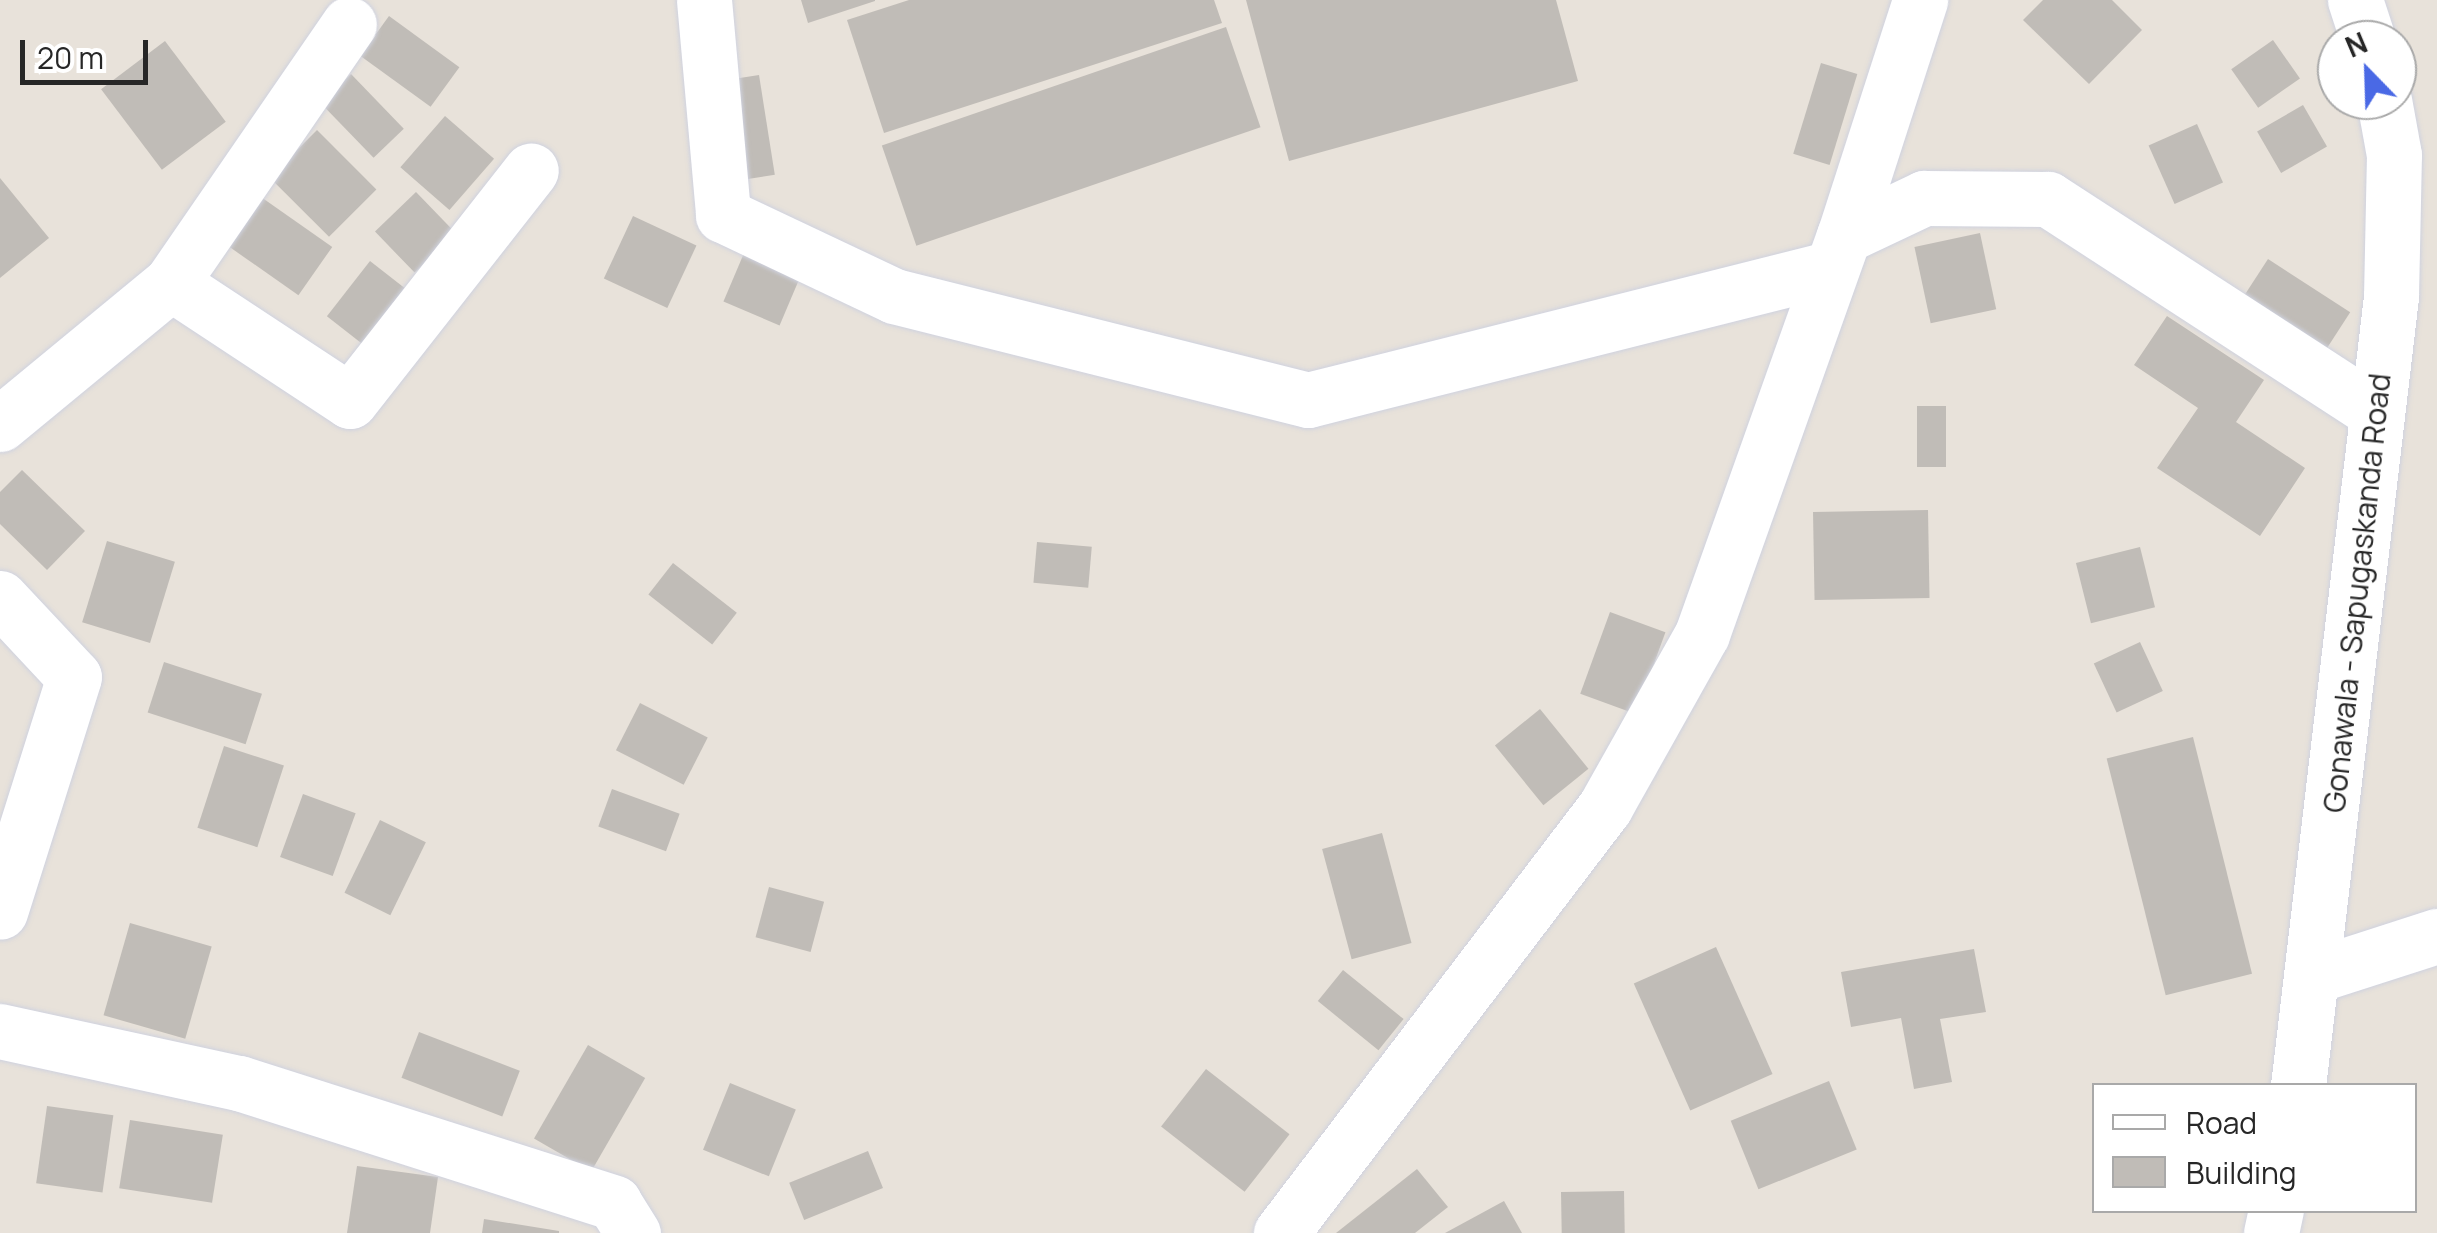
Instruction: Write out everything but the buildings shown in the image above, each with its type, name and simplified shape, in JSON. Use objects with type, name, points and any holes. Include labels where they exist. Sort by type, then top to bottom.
[{"type":"street","points":[[704,0],[724,214],[894,296],[1308,400],[1838,252],[1924,198],[2048,199],[2376,412]]},
{"type":"street","points":[[1281,1233],[1606,807],[1702,634],[1838,252],[1920,0]]},
{"type":"street","points":[[0,424],[171,283],[350,24]]},
{"type":"street","name":"Gonawala - Sapugaskanda Road","points":[[2298,1083],[2316,975],[2376,412],[2394,191],[2386,120]]},
{"type":"street","points":[[171,283],[350,401],[531,170]]},
{"type":"street","points":[[0,598],[74,676],[0,912]]},
{"type":"street","points":[[2316,975],[2437,936]]},
{"type":"street","points":[[0,1031],[239,1083],[614,1204],[633,1233]]}]
